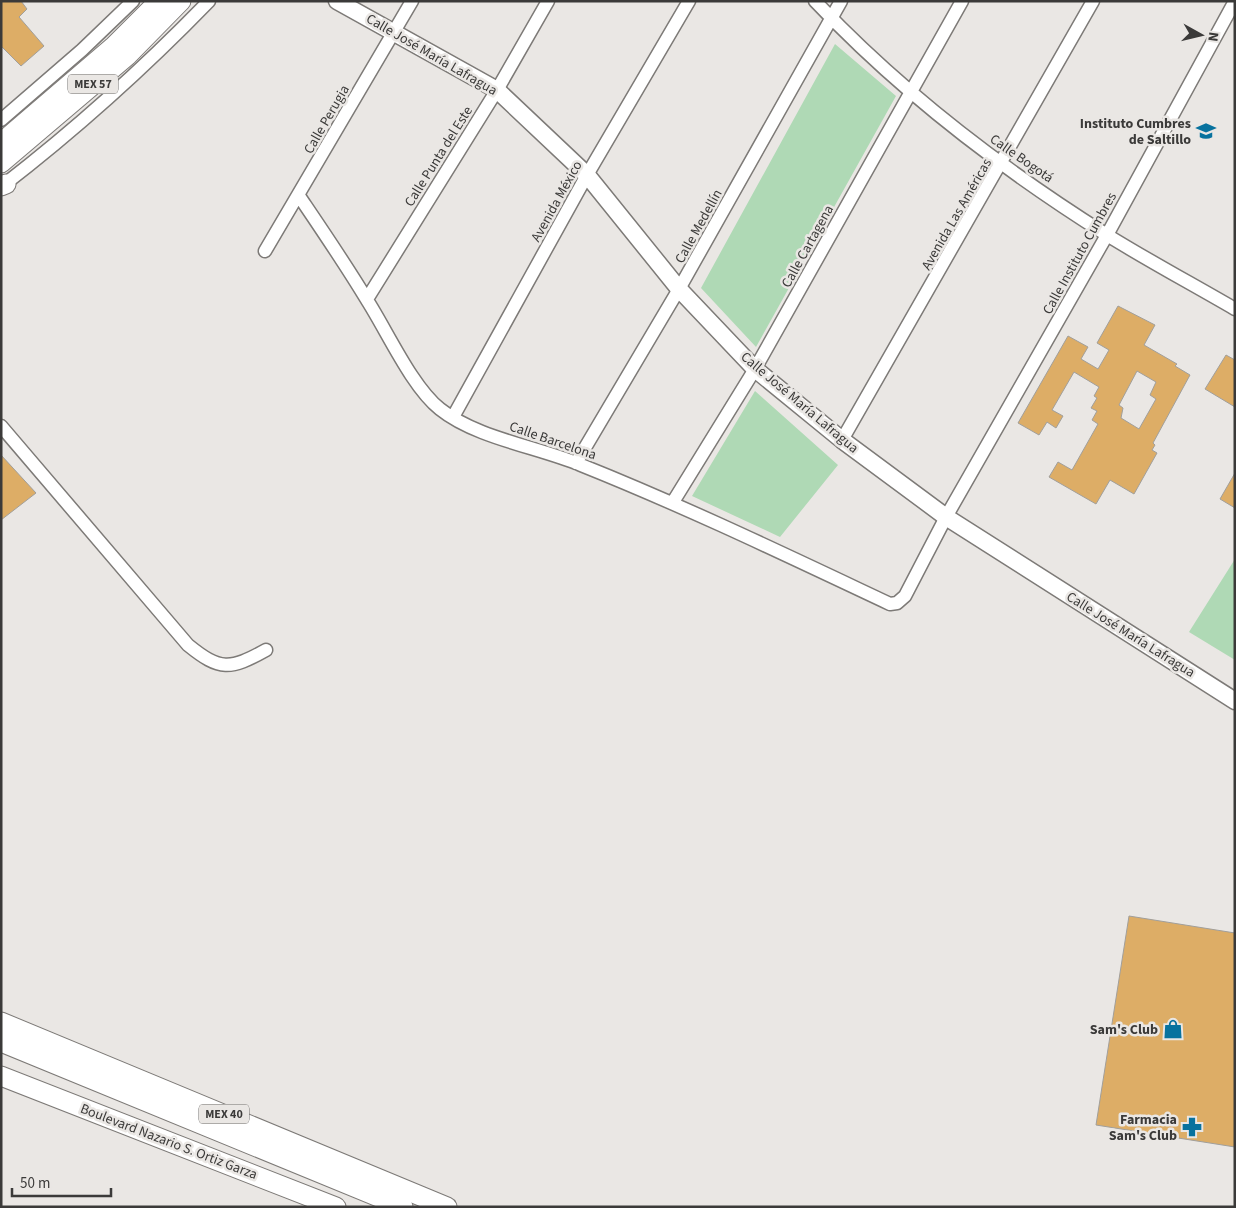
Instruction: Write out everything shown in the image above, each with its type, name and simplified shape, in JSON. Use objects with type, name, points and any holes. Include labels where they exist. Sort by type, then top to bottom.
[{"type":"highway","name":"MEX 57","points":[[1,143],[114,46],[159,1]]},
{"type":"highway","name":"MEX 57","points":[[1,163],[127,56],[181,1]]},
{"type":"highway","name":"MEX 40","points":[[1,1022],[447,1207]]},
{"type":"highway","points":[[1,1042],[403,1207]]},
{"type":"highway","name":"Boulevard Nazario S. Ortiz Garza","points":[[1,1076],[336,1207]]},
{"type":"main road","name":"Calle José María Lafragua","points":[[337,1],[497,90],[587,175],[680,289],[755,369],[842,440],[946,518],[1235,701]]},
{"type":"street","points":[[1,120],[82,50],[133,1]]},
{"type":"street","points":[[184,27],[188,16],[187,1]]},
{"type":"street","points":[[3,186],[38,159],[143,67],[209,1]]},
{"type":"street","name":"Calle Perugia","points":[[265,251],[412,1]]},
{"type":"street","name":"Calle Punta del Este","points":[[367,299],[497,90],[548,1]]},
{"type":"street","name":"Avenida México","points":[[453,417],[587,175],[689,1]]},
{"type":"street","name":"Calle Bogotá","points":[[816,1],[832,19],[910,92],[1002,164],[1107,235],[1235,309]]},
{"type":"street","name":"Calle Medellín","points":[[576,463],[680,289],[842,1]]},
{"type":"street","name":"Calle Cartagena","points":[[673,502],[755,369],[962,1]]},
{"type":"street","name":"Avenida Las Américas","points":[[842,440],[1002,164],[1093,1]]},
{"type":"street","name":"Calle Instituto Cumbres","points":[[890,604],[896,603],[905,596],[946,518],[1107,235],[1234,1]]},
{"type":"street","name":"Calle Barcelona","points":[[299,196],[367,299],[430,400],[453,417],[484,432],[576,463],[673,502],[890,604]]},
{"type":"street","points":[[1,426],[188,645],[207,660],[228,665],[242,663],[266,650]]},
{"type":"green space","points":[[835,44],[896,96],[756,347],[701,288]]},
{"type":"green space","points":[[755,391],[838,465],[780,537],[692,496]]},
{"type":"green space","points":[[1235,559],[1235,660],[1189,632]]},
{"type":"building","points":[[1,1],[21,1],[27,9],[19,17],[44,46],[21,66],[1,46]]},
{"type":"building","points":[[1118,306],[1155,325],[1144,345],[1177,364],[1175,366],[1190,375],[1153,443],[1155,445],[1152,450],[1157,453],[1134,494],[1110,480],[1096,504],[1049,477],[1058,462],[1072,470],[1098,424],[1092,420],[1097,411],[1091,408],[1097,398],[1094,396],[1099,387],[1074,372],[1052,410],[1063,416],[1056,428],[1047,422],[1039,435],[1018,423],[1068,336],[1088,347],[1081,359],[1098,369],[1109,350],[1097,343]],"holes":[[[1137,371],[1156,382],[1150,395],[1156,399],[1139,429],[1121,418],[1123,408],[1119,405]]]},
{"type":"building","points":[[1226,355],[1235,360],[1235,407],[1205,389]]},
{"type":"building","points":[[1,455],[36,493],[1,520]]},
{"type":"building","points":[[1235,473],[1235,508],[1220,499]]},
{"type":"building","name":"Sam's Club","points":[[1129,916],[1235,933],[1235,1147],[1096,1125]]},
{"type":"place","name":"Instituto Cumbres de Saltillo","points":[[1206,131]]},
{"type":"place","name":"Sam's Club","points":[[1173,1029]]},
{"type":"place","name":"Farmacia Sam's Club","points":[[1192,1127]]}]
